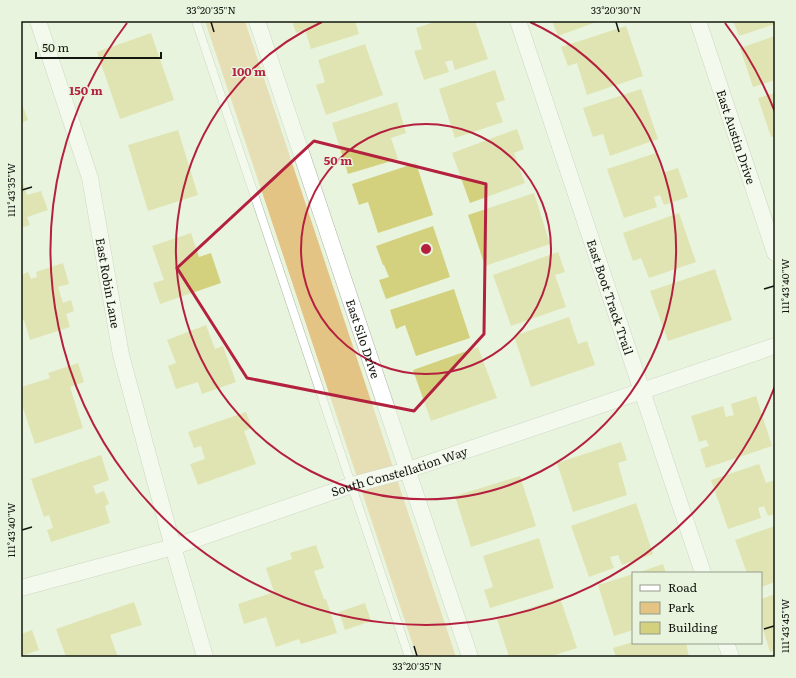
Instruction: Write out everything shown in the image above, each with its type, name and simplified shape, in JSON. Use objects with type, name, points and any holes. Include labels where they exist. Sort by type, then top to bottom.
[{"type":"street","name":"East Robin Lane","points":[[38,21],[90,178],[121,355],[173,547],[205,657]]},
{"type":"street","name":"East Silo Drive","points":[[258,21],[470,657]]},
{"type":"street","name":"East Boot Track Trail","points":[[518,21],[703,572]]},
{"type":"street","name":"East Austin Drive","points":[[698,21],[775,253]]},
{"type":"street","name":"South Constellation Way","points":[[21,588],[173,547],[352,485],[408,470],[775,346]]},
{"type":"street","points":[[726,644],[731,657]]},
{"type":"lane","points":[[196,21],[409,657]]},
{"type":"highlighted area","points":[[314,141],[486,184],[484,334],[414,411],[247,378],[177,268]]},
{"type":"green space","points":[[205,21],[245,21],[456,657],[417,657]]},
{"type":"building","points":[[292,21],[355,21],[359,34],[311,49],[305,30],[296,33]]},
{"type":"building","points":[[437,21],[475,21],[488,59],[455,70],[452,60],[445,62],[449,72],[424,80],[414,51],[422,49],[416,28]]},
{"type":"building","points":[[552,21],[599,21],[558,36]]},
{"type":"building","points":[[733,21],[775,21],[775,24],[739,36]]},
{"type":"building","points":[[626,26],[643,76],[587,95],[577,63],[568,66],[561,47]]},
{"type":"building","points":[[151,33],[174,100],[120,119],[97,52]]},
{"type":"building","points":[[775,36],[775,80],[753,87],[740,48]]},
{"type":"building","points":[[365,44],[383,95],[326,115],[316,85],[325,82],[318,60]]},
{"type":"building","points":[[495,70],[505,100],[496,103],[503,122],[455,138],[439,89]]},
{"type":"building","points":[[641,89],[658,139],[610,156],[603,134],[593,137],[583,108]]},
{"type":"building","points":[[775,93],[775,136],[771,137],[758,98]]},
{"type":"building","points":[[21,101],[28,120],[21,123]]},
{"type":"building","points":[[397,102],[406,133],[391,138],[398,159],[348,174],[332,123]]},
{"type":"building","points":[[517,129],[524,149],[514,153],[525,183],[470,203],[452,153]]},
{"type":"building","points":[[178,130],[198,195],[148,211],[128,145]]},
{"type":"building","points":[[656,153],[662,173],[678,168],[688,197],[664,205],[660,195],[654,197],[657,207],[624,218],[607,169]]},
{"type":"building","points":[[416,163],[433,215],[378,233],[368,202],[359,205],[352,184]]},
{"type":"building","points":[[21,177],[27,195],[41,191],[48,210],[27,217],[30,225],[21,228]]},
{"type":"building","points":[[534,193],[550,244],[485,266],[468,215]]},
{"type":"building","points":[[679,213],[696,262],[649,278],[641,258],[633,261],[623,233]]},
{"type":"building","points":[[433,226],[450,277],[386,299],[379,280],[389,277],[376,246]]},
{"type":"building","points":[[191,233],[199,257],[211,253],[221,283],[160,304],[153,283],[164,280],[152,246]]},
{"type":"building","points":[[558,252],[565,272],[555,275],[566,307],[511,326],[493,275]]},
{"type":"building","points":[[63,263],[69,284],[58,287],[63,303],[71,300],[74,311],[66,314],[70,327],[30,340],[24,320],[21,318],[21,275],[28,272],[31,279],[37,277],[36,272]]},
{"type":"building","points":[[715,269],[732,320],[668,341],[650,291]]},
{"type":"building","points":[[454,289],[470,338],[416,356],[405,325],[396,329],[390,310]]},
{"type":"building","points":[[569,317],[578,344],[587,341],[595,365],[531,387],[514,336]]},
{"type":"building","points":[[206,325],[215,349],[223,346],[236,382],[202,394],[198,382],[176,389],[168,366],[176,363],[167,340]]},
{"type":"building","points":[[478,347],[497,398],[431,421],[413,370]]},
{"type":"building","points":[[78,363],[84,382],[70,387],[83,428],[35,444],[21,402],[21,387],[50,378],[48,373]]},
{"type":"building","points":[[756,396],[772,446],[706,468],[700,449],[709,446],[706,440],[699,442],[691,416],[723,406],[726,417],[734,415],[731,404]]},
{"type":"building","points":[[246,412],[252,428],[244,431],[256,464],[198,485],[190,464],[205,459],[201,446],[194,448],[188,432]]},
{"type":"building","points":[[621,442],[627,460],[618,463],[627,495],[573,512],[557,463]]},
{"type":"building","points":[[101,455],[109,480],[93,486],[96,494],[104,491],[109,504],[105,506],[110,523],[51,542],[47,530],[53,528],[49,515],[44,517],[31,479]]},
{"type":"building","points":[[759,464],[766,483],[775,480],[775,514],[768,516],[764,506],[758,508],[761,518],[728,529],[711,480]]},
{"type":"building","points":[[520,476],[536,526],[471,547],[455,496]]},
{"type":"building","points":[[636,503],[653,554],[622,565],[618,555],[610,557],[614,568],[589,577],[571,526]]},
{"type":"building","points":[[775,526],[775,582],[762,587],[762,572],[747,572],[735,540]]},
{"type":"building","points":[[539,538],[554,588],[490,608],[484,590],[493,587],[483,556]]},
{"type":"building","points":[[316,545],[324,568],[314,571],[324,599],[326,599],[337,633],[301,644],[299,639],[276,647],[266,617],[244,624],[238,604],[274,592],[266,568],[292,559],[290,553]]},
{"type":"building","points":[[663,564],[666,572],[640,572]]},
{"type":"building","points":[[632,574],[632,630],[614,636],[598,585]]},
{"type":"building","points":[[775,594],[775,650],[770,652],[762,626],[762,599]]},
{"type":"building","points":[[560,598],[577,648],[549,657],[509,657],[497,619]]},
{"type":"building","points":[[134,602],[142,625],[110,635],[118,657],[66,657],[56,629]]},
{"type":"building","points":[[365,603],[371,621],[345,630],[339,612]]},
{"type":"building","points":[[32,630],[39,650],[22,656],[21,634]]},
{"type":"building","points":[[632,642],[632,644],[686,644],[689,657],[616,657],[613,648]]}]
